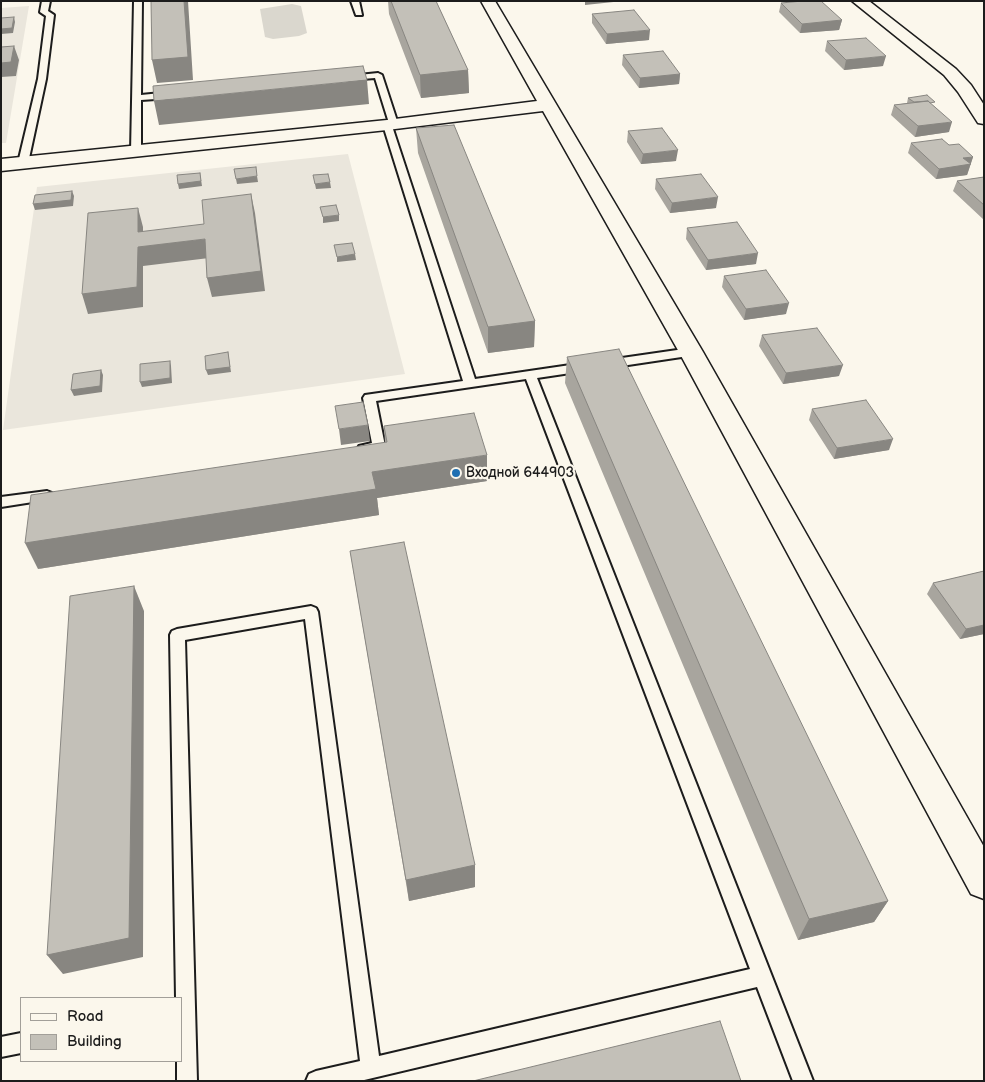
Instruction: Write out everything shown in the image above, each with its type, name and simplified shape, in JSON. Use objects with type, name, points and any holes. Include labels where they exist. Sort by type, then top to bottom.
[{"type":"street","points":[[488,1],[546,105],[691,352],[984,882]]},
{"type":"street","points":[[859,1],[950,72],[965,89],[984,118]]},
{"type":"street","points":[[1,165],[136,152],[546,105]]},
{"type":"lane","points":[[23,163],[42,79],[50,15],[44,12],[46,1]]},
{"type":"lane","points":[[136,152],[138,1]]},
{"type":"lane","points":[[355,1],[359,13]]},
{"type":"lane","points":[[339,79],[378,75],[390,124],[470,384]]},
{"type":"lane","points":[[136,98],[185,94]]},
{"type":"lane","points":[[350,451],[379,446],[369,398],[691,352]]},
{"type":"lane","points":[[530,375],[803,1081]]},
{"type":"lane","points":[[1,502],[59,494]]},
{"type":"lane","points":[[187,1081],[184,1007],[178,635],[311,612],[372,1068]]},
{"type":"lane","points":[[316,1081],[762,976]]},
{"type":"lane","points":[[1,1047],[20,1043]]},
{"type":"shaded area","points":[[292,4],[301,6],[307,33],[299,36],[273,39],[265,37],[260,9]]},
{"type":"shaded area","points":[[29,6],[6,143],[1,143],[1,8]]},
{"type":"shaded area","points":[[348,154],[405,374],[3,430],[37,187]]},
{"type":"building","points":[[151,1],[184,1],[188,57],[152,60]]},
{"type":"building","points":[[391,1],[436,1],[468,70],[420,75]]},
{"type":"building","points":[[821,1],[842,20],[802,24],[781,3]]},
{"type":"building","points":[[634,10],[650,30],[607,34],[592,14]]},
{"type":"building","points":[[14,17],[12,28],[1,29],[1,18]]},
{"type":"building","points":[[866,38],[886,56],[846,60],[827,41]]},
{"type":"building","points":[[14,46],[11,62],[1,63],[1,47]]},
{"type":"building","points":[[663,51],[680,74],[640,78],[623,55]]},
{"type":"building","points":[[363,66],[367,80],[154,101],[153,86]]},
{"type":"building","points":[[927,95],[935,102],[914,102],[908,98]]},
{"type":"building","points":[[928,101],[952,122],[918,126],[894,105]]},
{"type":"building","points":[[454,125],[535,321],[488,327],[416,128]]},
{"type":"building","points":[[662,128],[678,150],[643,154],[628,131]]},
{"type":"building","points":[[942,139],[949,145],[959,144],[973,157],[963,158],[971,164],[939,169],[911,143]]},
{"type":"building","points":[[256,167],[257,176],[236,179],[234,169]]},
{"type":"building","points":[[200,173],[201,181],[178,184],[177,175]]},
{"type":"building","points":[[328,174],[330,182],[315,184],[313,175]]},
{"type":"building","points":[[701,174],[718,197],[672,203],[656,179]]},
{"type":"building","points":[[984,177],[984,205],[957,181]]},
{"type":"building","points":[[72,191],[71,200],[33,204],[35,195]]},
{"type":"building","points":[[251,194],[261,271],[207,278],[205,239],[138,247],[137,287],[82,294],[88,213],[138,208],[138,232],[204,224],[202,200]]},
{"type":"building","points":[[336,205],[339,215],[323,217],[320,207]]},
{"type":"building","points":[[737,222],[758,253],[708,260],[687,228]]},
{"type":"building","points":[[352,243],[355,254],[337,257],[334,245]]},
{"type":"building","points":[[766,270],[789,303],[746,309],[724,276]]},
{"type":"building","points":[[817,328],[843,365],[786,373],[762,335]]},
{"type":"building","points":[[619,349],[888,901],[809,919],[567,357]]},
{"type":"building","points":[[228,352],[230,367],[206,370],[205,356]]},
{"type":"building","points":[[170,361],[170,378],[140,382],[140,364]]},
{"type":"building","points":[[101,370],[100,386],[71,390],[73,374]]},
{"type":"building","points":[[866,400],[893,439],[837,448],[812,409]]},
{"type":"building","points":[[363,402],[368,425],[339,429],[335,406]]},
{"type":"building","points":[[474,413],[487,455],[372,472],[376,489],[25,543],[31,495],[387,442],[384,426]]},
{"type":"building","points":[[404,542],[475,865],[406,880],[350,551]]},
{"type":"building","points":[[984,571],[984,625],[966,629],[933,583]]},
{"type":"building","points":[[134,586],[129,938],[47,955],[70,596]]},
{"type":"building","points":[[720,1021],[741,1081],[473,1081]]},
{"type":"place","name":"Входной 644903","points":[[456,473]]}]
